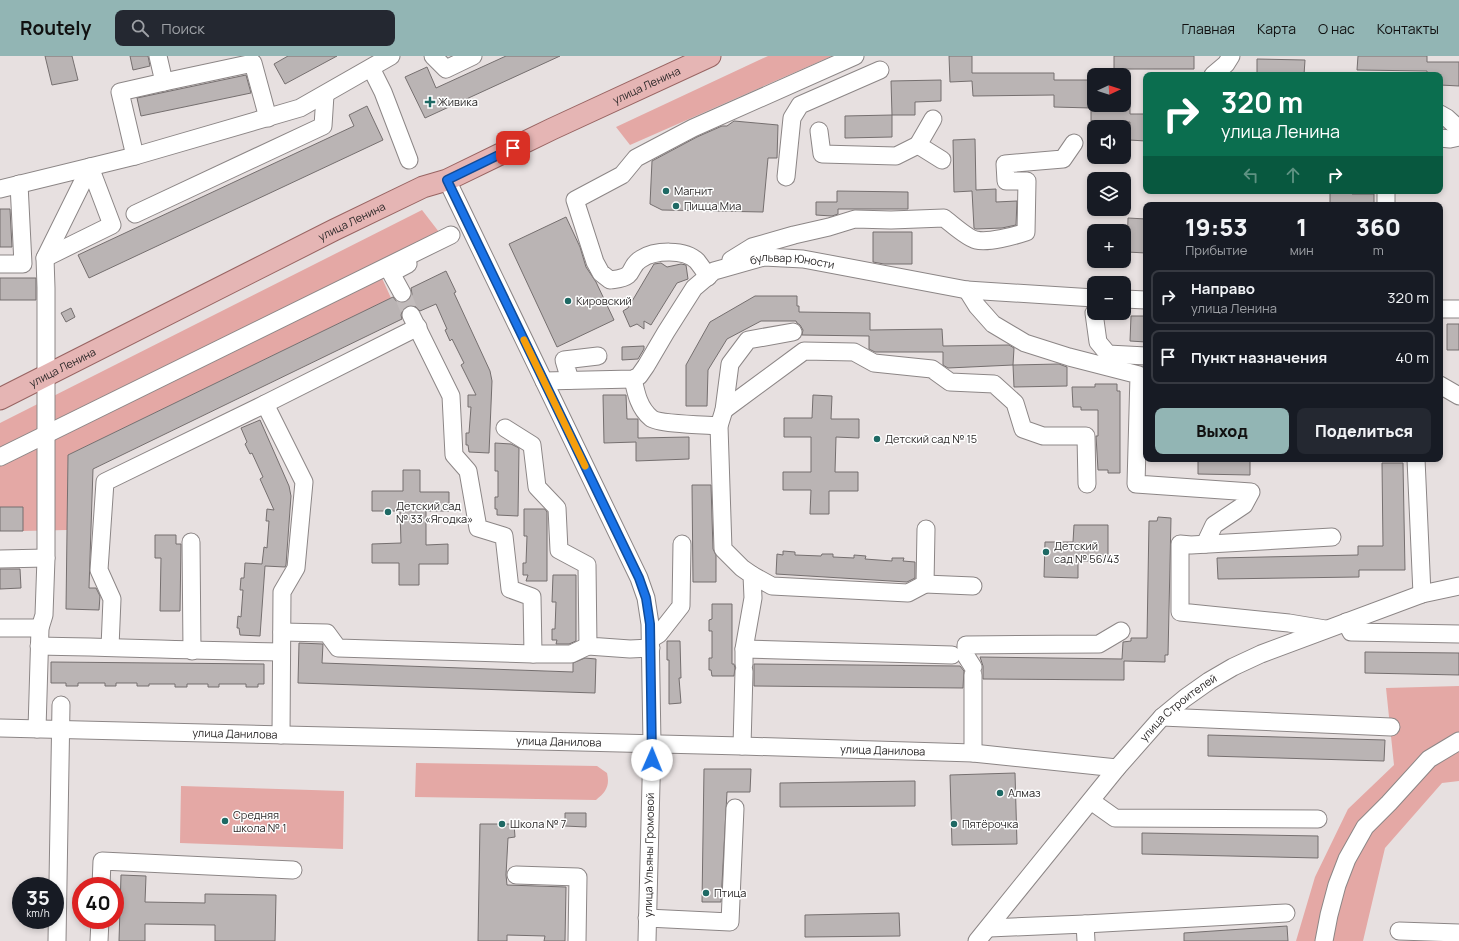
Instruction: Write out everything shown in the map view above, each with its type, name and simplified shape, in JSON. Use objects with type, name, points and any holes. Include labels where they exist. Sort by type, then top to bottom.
[{"type":"main road","name":"улица Ленина","points":[[0,399],[334,230],[423,187],[447,180],[552,129],[710,56]]},
{"type":"street","points":[[158,56],[164,82]]},
{"type":"street","points":[[0,189],[135,156],[300,108],[391,56]]},
{"type":"street","points":[[433,56],[446,69],[473,56]]},
{"type":"street","points":[[855,56],[693,128],[636,158],[622,175],[575,200],[595,262],[601,273],[610,280],[622,278],[629,275],[634,264],[642,258],[658,252],[672,252],[684,255],[696,261],[711,274],[752,247],[855,219],[892,220],[944,218],[976,240],[997,240],[1026,232],[1027,181],[1006,181],[1005,164],[1063,159],[1074,143]]},
{"type":"street","points":[[1217,72],[1226,64],[1231,56]]},
{"type":"street","points":[[135,156],[120,92],[253,63],[268,118]]},
{"type":"street","points":[[371,68],[383,92],[410,160]]},
{"type":"street","points":[[786,177],[792,118],[800,105],[880,70]]},
{"type":"street","points":[[135,214],[323,126],[325,95]]},
{"type":"street","points":[[1443,116],[1459,129]]},
{"type":"street","points":[[819,131],[822,154],[896,156],[918,145],[933,118]]},
{"type":"street","points":[[1443,138],[1450,139],[1459,136]]},
{"type":"street","points":[[918,145],[942,160]]},
{"type":"street","points":[[38,729],[39,646],[40,628],[44,615],[46,558],[46,288],[44,258],[90,166]]},
{"type":"street","points":[[44,258],[112,225],[90,166]]},
{"type":"street","name":"улица Ульяны Громовой","points":[[447,180],[639,578],[646,598],[649,611],[651,643],[652,744],[647,941]]},
{"type":"street","points":[[0,264],[23,264],[19,184]]},
{"type":"street","points":[[402,293],[391,273],[473,233]]},
{"type":"street","points":[[0,457],[451,235]]},
{"type":"street","name":"бульвар Юности","points":[[633,379],[639,376],[646,366],[694,288],[711,274],[764,257],[803,259],[967,290],[1087,304]]},
{"type":"street","points":[[967,290],[977,306],[993,324],[1025,343],[1069,357],[1140,375],[1136,484],[1251,492],[1244,505],[1214,525],[1204,544]]},
{"type":"street","points":[[1131,299],[1143,300]]},
{"type":"street","points":[[1443,309],[1459,309]]},
{"type":"street","points":[[1096,320],[1098,342],[1108,354],[1143,356]]},
{"type":"street","points":[[110,647],[112,599],[99,570],[105,482],[265,404],[415,321],[451,396],[454,455],[468,471],[478,528],[504,536],[510,589],[532,597],[533,654]]},
{"type":"street","points":[[793,332],[748,340],[730,364],[721,418],[723,549],[752,576],[772,586],[908,593],[925,584],[973,586]]},
{"type":"street","points":[[544,381],[633,379],[636,395],[643,409],[652,419],[662,422],[721,418],[804,351],[854,352],[874,363],[932,369],[950,382],[994,384],[1015,403],[1023,429],[1043,436],[1086,436],[1087,484]]},
{"type":"street","points":[[570,380],[564,360],[598,356]]},
{"type":"street","points":[[1443,387],[1459,396]]},
{"type":"street","points":[[265,404],[304,482],[296,568],[282,592],[282,632],[280,652],[281,735]]},
{"type":"street","points":[[505,428],[532,445],[536,486],[557,508],[559,550],[587,565],[588,646]]},
{"type":"street","points":[[1416,462],[1422,594]]},
{"type":"street","points":[[925,584],[926,529]]},
{"type":"street","points":[[1328,630],[1289,623],[1180,612],[1180,544],[1332,537]]},
{"type":"street","points":[[191,542],[192,651]]},
{"type":"street","points":[[282,632],[327,633],[338,648],[533,654],[571,654],[588,646],[630,649],[651,643],[681,606],[682,544]]},
{"type":"street","points":[[0,559],[46,558]]},
{"type":"street","points":[[742,746],[744,661],[753,598],[752,576]]},
{"type":"street","points":[[753,598],[772,586]]},
{"type":"street","name":"улица Строителей","points":[[977,941],[1117,768],[1162,717],[1185,698],[1209,681],[1233,667],[1261,654],[1422,594],[1459,586]]},
{"type":"street","points":[[1346,622],[1351,632],[1459,634]]},
{"type":"street","points":[[0,628],[40,628]]},
{"type":"street","points":[[973,753],[973,671],[966,656],[966,645],[1099,644],[1121,631]]},
{"type":"street","points":[[39,646],[280,652]]},
{"type":"street","points":[[744,661],[952,655]]},
{"type":"street","points":[[51,877],[58,730],[61,705]]},
{"type":"street","points":[[1162,717],[1391,726]]},
{"type":"street","name":"улица Данилова","points":[[0,728],[973,753],[1117,768]]},
{"type":"street","points":[[57,941],[58,730]]},
{"type":"street","points":[[1324,941],[1337,885],[1347,858],[1365,827],[1429,759],[1459,741]]},
{"type":"street","points":[[1091,800],[1115,818],[1318,819]]},
{"type":"street","points":[[647,918],[730,922],[735,808]]},
{"type":"street","points":[[101,877],[102,861],[293,870]]},
{"type":"street","points":[[516,875],[578,877],[576,941]]},
{"type":"street","points":[[989,928],[1286,913]]},
{"type":"street","points":[[1085,924],[1086,941]]},
{"type":"street","points":[[50,929],[50,941]]},
{"type":"street","points":[[99,941],[100,929]]},
{"type":"street","points":[[1398,931],[1459,933]]},
{"type":"shaded area","points":[[768,56],[832,56],[630,145],[616,127]]},
{"type":"shaded area","points":[[422,210],[439,232],[376,265],[391,298],[68,455],[67,530],[23,531],[23,507],[0,507],[0,423]]},
{"type":"shaded area","points":[[1459,686],[1459,781],[1442,783],[1385,848],[1363,941],[1296,941],[1315,877],[1348,809],[1394,765],[1386,688]]},
{"type":"shaded area","points":[[416,763],[597,766],[607,773],[608,782],[605,791],[596,800],[415,797]]},
{"type":"shaded area","points":[[181,786],[344,791],[343,849],[180,843]]},
{"type":"building","points":[[45,56],[72,56],[78,80],[52,85]]},
{"type":"building","points":[[130,56],[148,56],[150,66],[133,70]]},
{"type":"building","points":[[288,56],[337,56],[285,84],[274,64]]},
{"type":"building","points":[[506,56],[560,56],[425,118],[405,77],[427,67],[436,88]]},
{"type":"building","points":[[949,56],[972,56],[972,73],[1054,73],[1054,80],[1087,80],[1087,108],[1054,107],[1054,95],[973,96],[972,81],[950,82]]},
{"type":"building","points":[[1114,56],[1194,56],[1194,69],[1114,68]]},
{"type":"building","points":[[1358,56],[1427,56],[1427,62],[1459,62],[1459,86],[1443,85],[1443,72],[1357,70]]},
{"type":"building","points":[[1257,59],[1305,60],[1304,72],[1257,72]]},
{"type":"building","points":[[246,75],[251,93],[141,116],[137,98]]},
{"type":"building","points":[[941,80],[941,101],[915,102],[915,115],[892,115],[891,81]]},
{"type":"building","points":[[367,106],[383,140],[89,278],[78,255],[354,126],[349,115]]},
{"type":"building","points":[[1091,112],[1130,112],[1130,114],[1143,114],[1143,141],[1131,140],[1131,120],[1091,120]]},
{"type":"building","points":[[892,115],[892,137],[845,138],[845,116]]},
{"type":"building","points":[[734,121],[778,125],[777,158],[768,158],[763,212],[662,210],[650,204],[652,161],[697,137],[722,126],[727,126]]},
{"type":"building","points":[[975,139],[976,190],[996,189],[996,202],[1017,201],[1016,225],[1002,228],[974,228],[972,191],[954,192],[953,140]]},
{"type":"building","points":[[837,191],[908,192],[908,209],[838,209],[838,214],[832,216],[816,215],[816,202],[837,202]]},
{"type":"building","points":[[1330,194],[1374,194],[1374,202],[1330,202]]},
{"type":"building","points":[[0,209],[10,209],[12,247],[0,247]]},
{"type":"building","points":[[566,217],[580,247],[586,267],[596,282],[614,320],[557,347],[509,244]]},
{"type":"building","points":[[1128,218],[1143,219],[1143,253],[1131,252],[1131,224],[1128,224]]},
{"type":"building","points":[[873,232],[912,232],[912,264],[884,264],[873,262]]},
{"type":"building","points":[[661,263],[667,267],[681,264],[686,265],[688,279],[677,283],[651,325],[644,321],[644,329],[637,324],[630,327],[623,311],[628,308],[654,264]]},
{"type":"building","points":[[446,271],[456,292],[454,293],[490,371],[492,381],[489,453],[469,452],[468,445],[466,445],[466,433],[469,433],[471,407],[468,407],[468,395],[476,395],[461,365],[464,363],[452,339],[450,341],[445,330],[447,329],[436,304],[420,311],[411,305],[407,306],[401,315],[402,319],[93,469],[89,588],[96,588],[100,596],[99,610],[66,609],[68,455],[393,297],[397,302],[406,302],[411,298],[411,288]]},
{"type":"building","points":[[0,278],[36,278],[36,300],[0,300]]},
{"type":"building","points":[[755,296],[797,296],[797,306],[799,306],[799,312],[870,313],[870,330],[942,329],[943,346],[1009,345],[1014,348],[1013,365],[948,368],[943,365],[943,352],[875,352],[869,349],[869,336],[802,335],[803,330],[796,321],[761,321],[727,339],[708,370],[707,406],[686,406],[686,365],[710,322]]},
{"type":"building","points":[[71,308],[75,317],[66,322],[61,313]]},
{"type":"building","points":[[1131,316],[1143,316],[1143,342],[1130,341]]},
{"type":"building","points":[[1447,324],[1459,324],[1459,350],[1447,350]]},
{"type":"building","points":[[644,346],[644,349],[638,359],[622,360],[622,347]]},
{"type":"building","points":[[1059,364],[1067,367],[1067,386],[1014,387],[1013,365]]},
{"type":"building","points":[[1095,384],[1117,384],[1117,391],[1120,391],[1120,473],[1108,473],[1108,470],[1098,470],[1096,436],[1098,436],[1098,410],[1081,410],[1081,407],[1073,407],[1072,387],[1095,387]]},
{"type":"building","points":[[603,395],[626,395],[627,419],[638,419],[638,438],[689,437],[689,459],[636,461],[636,442],[604,443]]},
{"type":"building","points":[[813,395],[832,396],[831,419],[859,419],[859,438],[836,437],[835,472],[858,472],[858,491],[829,491],[829,514],[810,514],[811,490],[783,490],[783,472],[811,472],[811,437],[784,437],[784,418],[812,418]]},
{"type":"building","points":[[260,420],[289,486],[291,496],[286,565],[285,567],[265,566],[260,636],[240,635],[239,628],[237,628],[238,616],[241,617],[243,590],[240,590],[241,578],[244,578],[245,563],[262,564],[264,547],[267,548],[269,521],[266,521],[267,509],[274,510],[260,479],[263,477],[252,453],[250,454],[245,444],[247,442],[241,428]]},
{"type":"building","points":[[495,443],[511,444],[519,448],[518,516],[497,515],[497,509],[495,509],[495,497],[498,497],[498,471],[495,471]]},
{"type":"building","points":[[1198,462],[1250,462],[1250,475],[1198,474]]},
{"type":"building","points":[[1382,463],[1403,463],[1405,570],[1359,570],[1359,577],[1218,579],[1217,558],[1358,555],[1358,546],[1383,546]]},
{"type":"building","points":[[403,470],[420,470],[420,492],[449,492],[449,511],[426,511],[426,545],[448,544],[448,564],[419,564],[419,585],[399,585],[399,563],[372,563],[372,544],[401,543],[400,511],[372,511],[372,491],[403,491]]},
{"type":"building","points":[[692,485],[711,485],[713,549],[716,555],[716,582],[693,582]]},
{"type":"building","points":[[0,507],[23,507],[23,531],[0,531]]},
{"type":"building","points":[[524,509],[545,509],[547,512],[547,581],[526,581],[528,575],[523,575],[523,563],[526,563],[527,536],[524,536]]},
{"type":"building","points":[[1158,517],[1171,518],[1168,655],[1165,655],[1165,662],[1124,661],[1124,680],[983,679],[983,666],[980,657],[1122,659],[1123,642],[1131,641],[1131,638],[1147,638],[1149,521],[1157,521]]},
{"type":"building","points":[[1074,525],[1108,525],[1108,561],[1078,561],[1078,578],[1044,577],[1045,542],[1073,542]]},
{"type":"building","points":[[155,535],[176,535],[176,544],[181,544],[180,611],[160,611],[161,558],[155,558]]},
{"type":"building","points":[[783,551],[795,552],[795,555],[821,556],[822,554],[833,554],[833,557],[854,558],[854,555],[866,556],[865,559],[892,561],[892,558],[904,558],[903,561],[915,562],[915,578],[907,582],[776,574],[777,554],[783,555]]},
{"type":"building","points":[[0,569],[20,569],[21,588],[0,589]]},
{"type":"building","points":[[553,575],[576,575],[576,641],[569,644],[556,644],[557,640],[552,640],[552,629],[555,629],[556,602],[552,602]]},
{"type":"building","points":[[712,604],[732,604],[732,664],[734,664],[735,668],[734,676],[712,676],[711,670],[709,670],[709,658],[712,658],[712,631],[709,631],[709,620],[712,619]]},
{"type":"building","points":[[667,641],[680,641],[681,678],[679,678],[681,703],[669,704],[669,660],[667,660]]},
{"type":"building","points":[[299,643],[323,644],[322,663],[573,672],[573,663],[585,658],[596,659],[595,693],[298,683]]},
{"type":"building","points":[[1365,652],[1459,653],[1459,675],[1365,673]]},
{"type":"building","points":[[51,662],[264,664],[264,684],[258,684],[258,687],[246,687],[246,684],[219,684],[219,687],[208,687],[208,684],[187,684],[187,687],[175,687],[175,684],[149,684],[149,686],[137,686],[137,683],[116,683],[116,686],[105,686],[105,683],[78,683],[78,686],[66,686],[66,683],[51,683]]},
{"type":"building","points":[[754,664],[960,666],[964,671],[963,688],[754,686]]},
{"type":"building","points":[[1208,735],[1385,740],[1384,761],[1208,756]]},
{"type":"building","points":[[704,769],[751,769],[750,792],[727,792],[721,902],[702,902]]},
{"type":"building","points":[[1015,773],[1017,844],[952,845],[950,775]]},
{"type":"building","points":[[915,781],[915,806],[780,807],[780,783]]},
{"type":"building","points":[[565,813],[586,813],[586,827],[565,826]]},
{"type":"building","points":[[480,824],[514,824],[515,837],[508,838],[506,875],[507,885],[566,887],[565,941],[544,941],[545,936],[507,935],[507,941],[478,941]]},
{"type":"building","points":[[1142,833],[1318,836],[1318,858],[1142,854]]},
{"type":"building","points":[[121,875],[146,876],[145,902],[205,903],[205,894],[276,895],[275,941],[215,941],[215,925],[145,924],[145,941],[119,941],[119,929],[124,929],[124,877],[121,877]]},
{"type":"building","points":[[899,913],[900,936],[805,937],[805,915]]},
{"type":"building","points":[[1287,926],[1288,941],[1184,941],[1184,933]]},
{"type":"tunnel","points":[[402,293],[411,315]]},
{"type":"slow traffic","points":[[524,340],[585,466]]},
{"type":"place","name":"Живика","points":[[430,102]]},
{"type":"place","name":"Магнит","points":[[666,191]]},
{"type":"place","name":"Пицца Миа","points":[[676,206]]},
{"type":"place","name":"Кировский","points":[[568,301]]},
{"type":"place","name":"Детский сад № 15","points":[[877,439]]},
{"type":"place","name":"Детский сад № 33 «Ягодка»","points":[[388,512]]},
{"type":"place","name":"Детский сад № 56/43","points":[[1046,552]]},
{"type":"place","name":"Алмаз","points":[[1000,793]]},
{"type":"place","name":"Средняя школа № 1","points":[[225,821]]},
{"type":"place","name":"Школа № 7","points":[[502,824]]},
{"type":"place","name":"Пятёрочка","points":[[954,824]]},
{"type":"place","name":"Птица","points":[[706,893]]},
{"type":"route","points":[[513,148],[447,180],[639,578],[646,598],[650,624],[652,760]]}]
